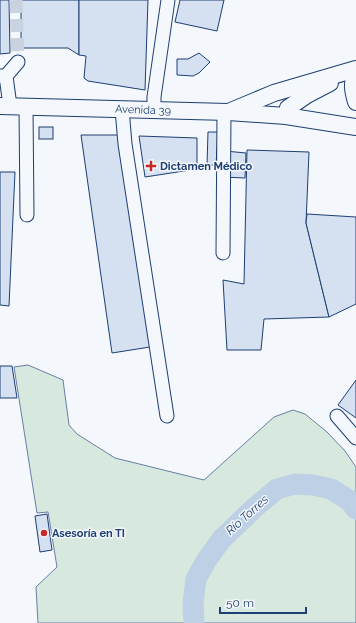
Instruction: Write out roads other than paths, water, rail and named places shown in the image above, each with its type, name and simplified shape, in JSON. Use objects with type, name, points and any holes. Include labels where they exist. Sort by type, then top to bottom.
[{"type":"main road","points":[[226,112],[274,93],[356,69]]},
{"type":"main road","points":[[286,116],[288,108],[307,95],[356,69]]},
{"type":"main road","points":[[356,74],[353,79],[353,92],[356,102]]},
{"type":"main road","name":"Avenida 39","points":[[5,106],[226,112],[286,116],[356,127]]},
{"type":"street","points":[[154,110],[154,97],[168,0]]},
{"type":"street","points":[[5,106],[3,76],[18,62]]},
{"type":"street","points":[[26,107],[27,215]]},
{"type":"street","points":[[122,109],[125,144],[167,416]]},
{"type":"street","points":[[222,253],[226,112]]},
{"type":"street","points":[[338,416],[356,438]]},
{"type":"waterway","name":"Río Torres","points":[[194,623],[193,604],[196,579],[206,561],[221,540],[254,508],[277,489],[295,484],[313,485],[331,489],[350,501],[356,509]]},
{"type":"tunnel","points":[[16,0],[18,62]]},
{"type":"place","name":"Dictamen Médico","points":[[151,166]]},
{"type":"place","name":"Asesoría en TI","points":[[44,533]]}]
